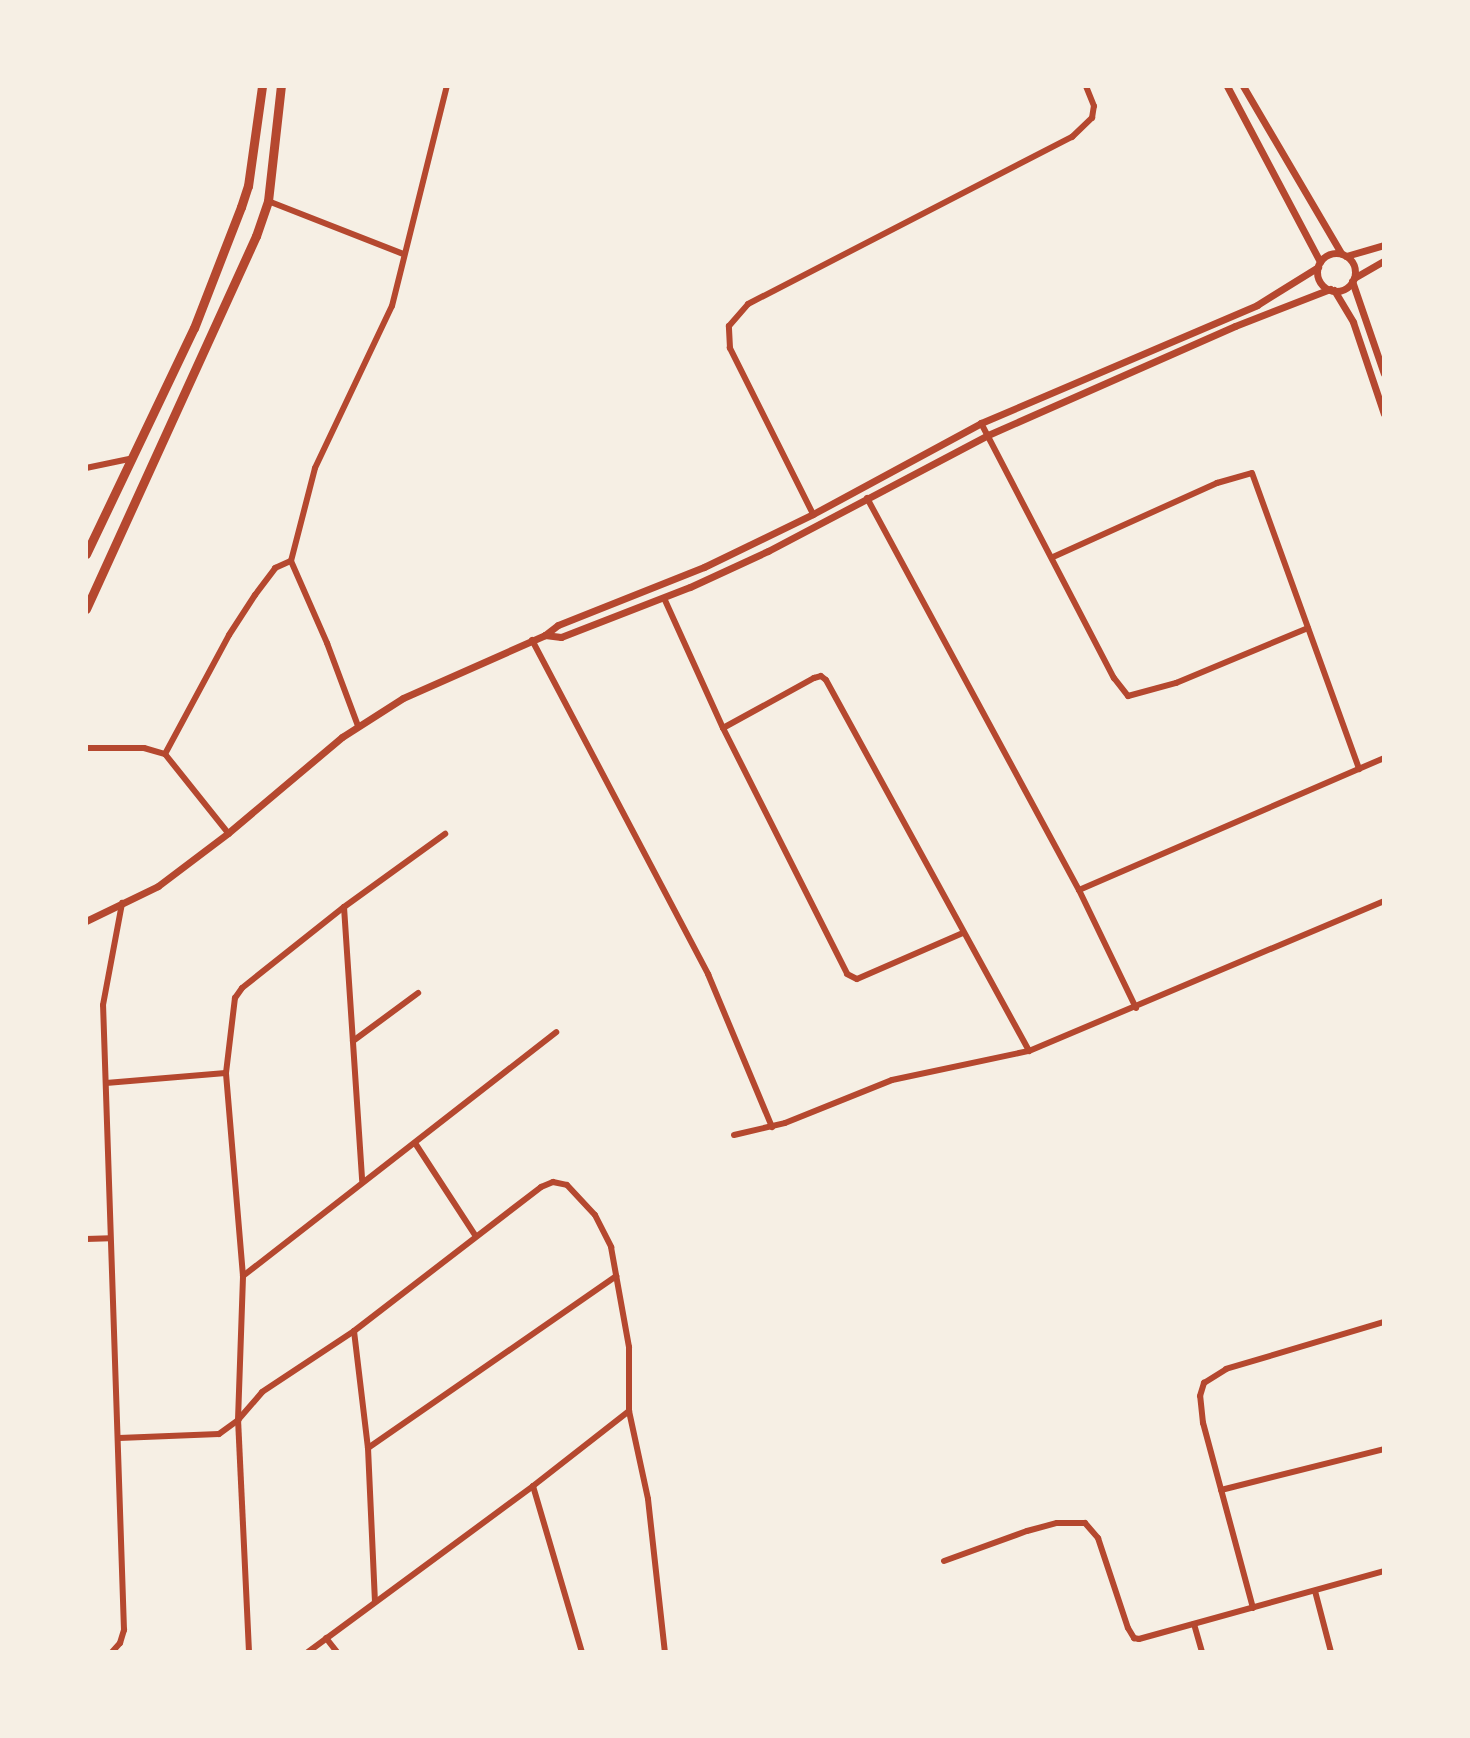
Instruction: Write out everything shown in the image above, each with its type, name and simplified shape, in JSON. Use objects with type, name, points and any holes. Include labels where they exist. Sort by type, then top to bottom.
[{"type":"main road","points":[[86,554],[194,328],[241,207],[262,86]]},
{"type":"main road","points":[[86,609],[268,201],[281,86]]},
{"type":"street","points":[[358,726],[327,643],[291,561],[315,468],[382,331],[447,86]]},
{"type":"street","points":[[813,514],[730,348],[729,326],[748,304],[1072,137],[1092,118],[1094,106],[1086,86]]},
{"type":"street","points":[[1227,86],[1319,264],[1321,282],[1332,290],[1353,322],[1384,414]]},
{"type":"street","points":[[1243,86],[1355,268],[1353,280],[1384,374]]},
{"type":"street","points":[[268,201],[403,254]]},
{"type":"street","points":[[86,921],[158,886],[358,726],[431,684],[545,635],[558,625],[659,588],[813,514],[981,423],[1257,305],[1329,254],[1344,254],[1384,245]]},
{"type":"street","points":[[545,635],[561,637],[664,598],[768,551],[988,435],[1221,332],[1344,288],[1384,261]]},
{"type":"street","points":[[981,423],[1114,678],[1128,696],[1176,683],[1308,628]]},
{"type":"street","points":[[86,468],[129,459]]},
{"type":"street","points":[[1053,557],[1217,483],[1252,473],[1359,769]]},
{"type":"street","points":[[867,498],[1079,890],[1136,1008]]},
{"type":"street","points":[[165,754],[229,635],[255,595],[275,568],[291,561]]},
{"type":"street","points":[[664,598],[723,728],[853,979],[963,933]]},
{"type":"street","points":[[532,640],[708,974],[772,1127]]},
{"type":"street","points":[[723,728],[821,676],[1029,1051]]},
{"type":"street","points":[[86,748],[144,748],[165,754],[228,833]]},
{"type":"street","points":[[1079,890],[1384,758]]},
{"type":"street","points":[[249,1652],[238,1420],[243,1276],[226,1073],[235,998],[242,988],[344,907],[445,834]]},
{"type":"street","points":[[734,1135],[772,1127],[892,1080],[1029,1051],[1384,901]]},
{"type":"street","points":[[112,1652],[124,1630],[103,1005],[122,903]]},
{"type":"street","points":[[344,907],[353,1080],[362,1180]]},
{"type":"street","points":[[353,1041],[418,993]]},
{"type":"street","points":[[243,1276],[362,1180],[415,1143],[556,1032]]},
{"type":"street","points":[[106,1083],[226,1073]]},
{"type":"street","points":[[415,1143],[475,1235]]},
{"type":"street","points":[[119,1438],[219,1434],[238,1420],[262,1392],[354,1331],[541,1187],[553,1182],[567,1185],[595,1215],[611,1247],[629,1347],[629,1411],[648,1499],[665,1652]]},
{"type":"street","points":[[86,1239],[110,1238]]},
{"type":"street","points":[[368,1448],[616,1276]]},
{"type":"street","points":[[1253,1608],[1203,1423],[1200,1396],[1204,1383],[1226,1369],[1384,1322]]},
{"type":"street","points":[[354,1331],[368,1448],[375,1602]]},
{"type":"street","points":[[308,1652],[629,1411]]},
{"type":"street","points":[[1221,1490],[1384,1449]]},
{"type":"street","points":[[533,1486],[582,1652]]},
{"type":"street","points":[[944,1561],[1027,1531],[1057,1523],[1085,1523],[1098,1538],[1134,1638],[1384,1571]]},
{"type":"street","points":[[1315,1591],[1331,1652]]},
{"type":"street","points":[[1194,1624],[1202,1652]]},
{"type":"street","points":[[326,1638],[337,1652]]}]
